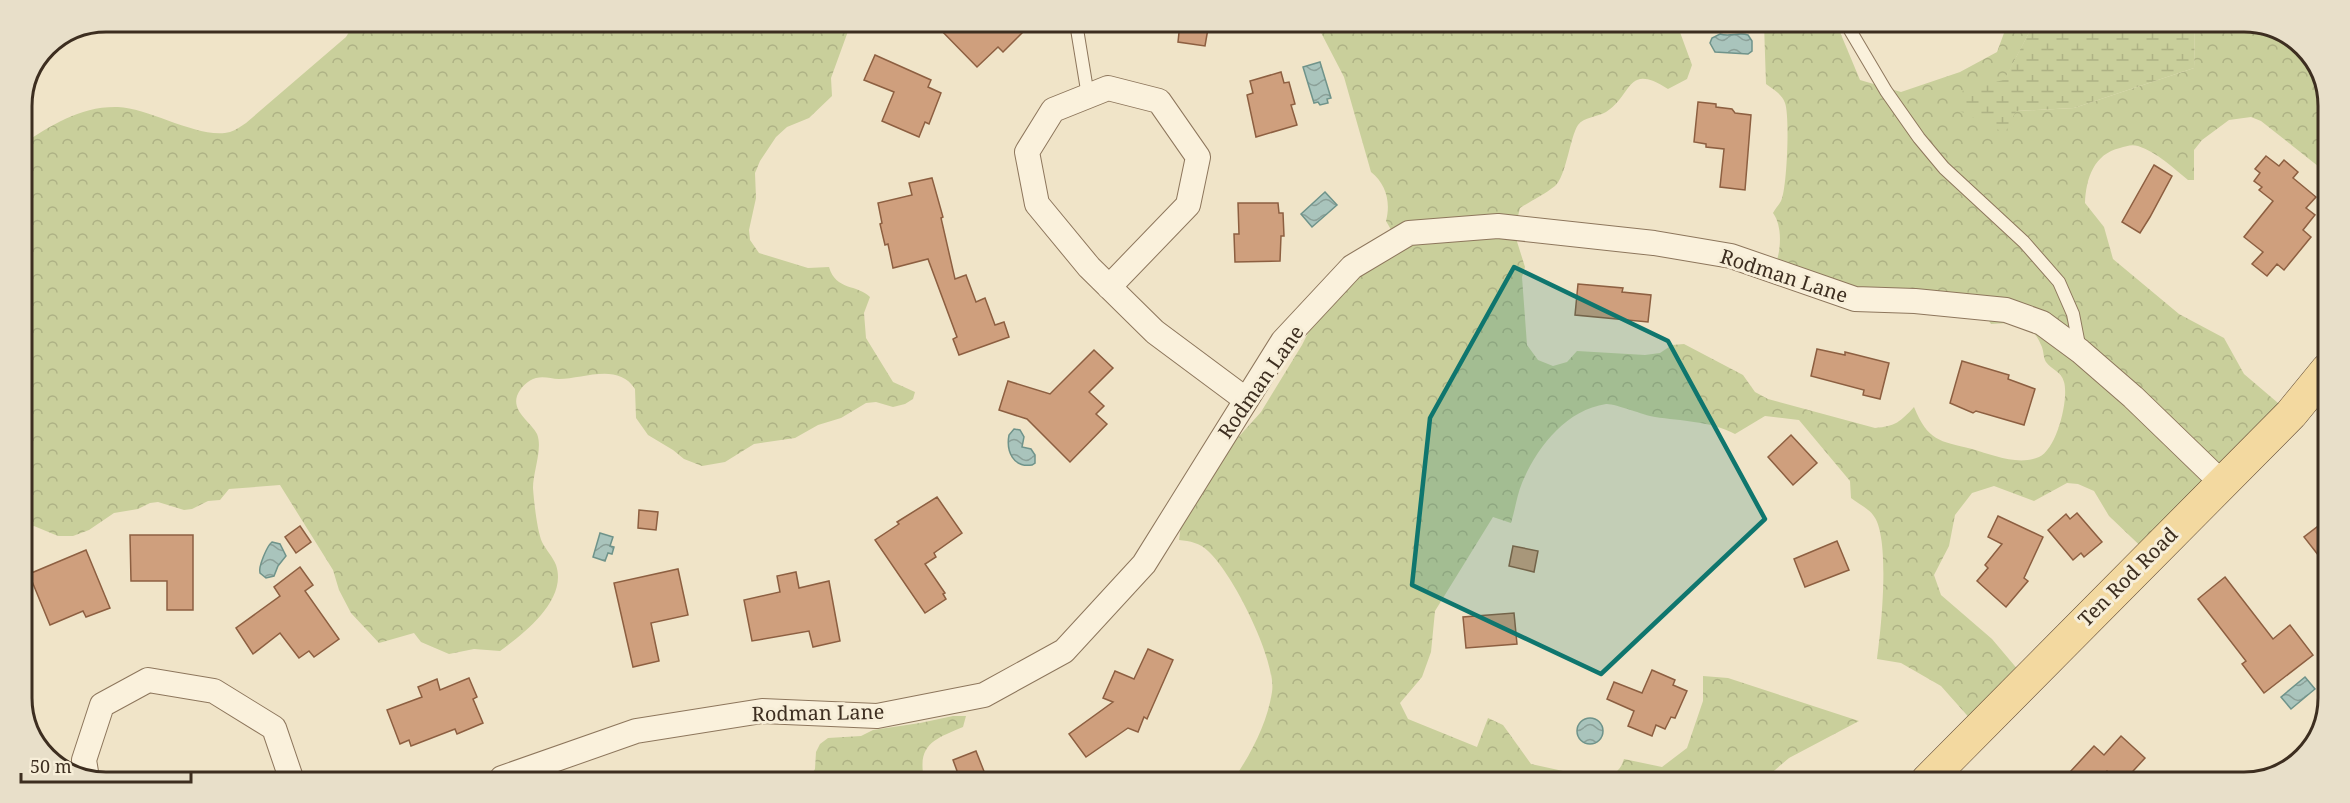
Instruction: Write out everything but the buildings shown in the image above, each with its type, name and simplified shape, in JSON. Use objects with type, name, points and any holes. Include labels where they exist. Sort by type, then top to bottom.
[{"type":"main road","name":"Ten Rod Road","points":[[1936,772],[2291,414],[2318,381]]},
{"type":"street","points":[[1109,287],[1188,205],[1198,157],[1159,101],[1108,88],[1053,110],[1027,152],[1037,204],[1089,267],[1109,287],[1155,332],[1245,399]]},
{"type":"street","name":"Rodman Lane","points":[[519,772],[636,731],[762,711],[877,716],[984,695],[1064,651],[1144,564],[1283,341],[1352,267],[1409,233],[1498,226],[1654,243],[1731,256],[1855,299],[1915,301],[2006,310],[2042,323],[2080,351],[2222,483]]},
{"type":"street","points":[[85,769],[84,760],[102,705],[148,680],[214,692],[273,728],[289,772]]},
{"type":"lane","points":[[1077,32],[1088,96]]},
{"type":"lane","points":[[1852,32],[1886,90],[1944,168],[2024,242],[2059,282],[2073,314],[2080,351]]},
{"type":"highlighted area","points":[[1514,267],[1668,341],[1765,519],[1601,674],[1412,585],[1430,418]]},
{"type":"green space","points":[[349,32],[848,32],[831,78],[832,96],[809,118],[787,127],[776,137],[760,161],[755,173],[756,198],[749,230],[750,240],[759,253],[808,268],[829,267],[832,275],[842,284],[870,297],[864,313],[866,338],[893,382],[915,392],[913,399],[893,407],[876,402],[866,403],[841,418],[818,425],[795,438],[754,444],[725,462],[702,466],[684,459],[648,435],[636,418],[635,389],[619,376],[600,374],[559,379],[539,377],[530,381],[520,390],[516,402],[539,440],[533,488],[536,516],[542,542],[555,562],[558,578],[556,591],[541,615],[500,651],[474,649],[449,654],[421,642],[414,633],[379,643],[351,613],[339,590],[333,570],[280,485],[229,489],[220,500],[208,501],[192,509],[184,510],[158,502],[150,503],[138,509],[114,513],[89,530],[73,536],[58,536],[32,527],[32,138],[79,113],[118,107],[145,112],[204,132],[230,132],[246,123]]},
{"type":"green space","points":[[1321,32],[1680,32],[1692,65],[1687,79],[1668,89],[1644,79],[1637,80],[1606,112],[1581,122],[1575,131],[1559,181],[1551,189],[1520,208],[1514,232],[1525,267],[1522,277],[1527,345],[1538,360],[1553,366],[1567,362],[1577,351],[1645,355],[1660,353],[1672,345],[1684,344],[1743,375],[1755,392],[1768,399],[1875,428],[1897,422],[1914,407],[1924,427],[1936,438],[1997,457],[2023,460],[2039,457],[2051,444],[2060,423],[2065,400],[2063,378],[2046,362],[2042,347],[2032,332],[2021,325],[1991,324],[1986,316],[1865,292],[1777,260],[1780,236],[1773,213],[1783,194],[1788,137],[1787,110],[1784,100],[1766,84],[1764,32],[1840,32],[1860,80],[1901,92],[1960,72],[1997,52],[2004,32],[2029,32],[2004,81],[2016,111],[2074,108],[2194,68],[2195,32],[2244,32],[2268,35],[2286,44],[2303,60],[2315,82],[2318,101],[2318,166],[2261,121],[2251,117],[2229,120],[2202,140],[2194,150],[2194,180],[2188,180],[2158,156],[2145,149],[2129,145],[2111,151],[2098,161],[2087,185],[2085,203],[2104,227],[2113,259],[2179,314],[2224,338],[2244,374],[2292,415],[2153,558],[2109,516],[2094,491],[2078,484],[2067,483],[2034,501],[1994,486],[1972,493],[1955,515],[1949,546],[1934,575],[1941,595],[1992,639],[2030,684],[1981,731],[1941,686],[1901,663],[1877,659],[1883,584],[1882,542],[1879,526],[1871,512],[1851,498],[1850,481],[1799,420],[1765,416],[1735,434],[1706,424],[1655,417],[1610,404],[1592,408],[1566,422],[1536,456],[1520,488],[1511,523],[1493,517],[1435,611],[1431,652],[1422,677],[1400,703],[1408,719],[1477,747],[1488,718],[1503,725],[1531,764],[1564,772],[1238,772],[1262,727],[1270,704],[1272,678],[1251,618],[1229,578],[1205,548],[1195,543],[1179,540],[1181,525],[1225,452],[1261,412],[1302,345],[1318,313],[1397,240],[1386,221],[1388,207],[1386,194],[1380,182],[1371,172],[1344,77]]},
{"type":"green space","points":[[2029,32],[2195,32],[2194,68],[2074,108],[2016,111],[2005,133],[1960,111],[1963,89],[2004,80]]},
{"type":"green space","points":[[1703,676],[1728,678],[1859,721],[1789,758],[1773,772],[1616,772],[1624,759],[1662,767],[1687,748],[1703,701]]},
{"type":"green space","points":[[953,716],[966,716],[963,727],[930,744],[923,758],[923,772],[813,772],[816,752],[820,744],[828,738],[861,736],[873,730]]},
{"type":"water","points":[[1720,34],[1748,35],[1752,41],[1752,51],[1748,54],[1715,52],[1710,43],[1712,38]]},
{"type":"water","points":[[1320,62],[1331,98],[1327,99],[1328,103],[1320,105],[1318,102],[1314,103],[1303,67]]},
{"type":"water","points":[[1325,192],[1337,205],[1312,227],[1301,214]]},
{"type":"water","points":[[1014,429],[1020,430],[1024,437],[1022,447],[1031,449],[1035,455],[1035,463],[1032,465],[1020,464],[1012,457],[1008,441]]},
{"type":"water","points":[[600,533],[613,537],[610,546],[614,547],[612,554],[608,553],[605,561],[593,557]]},
{"type":"water","points":[[272,542],[280,544],[286,556],[274,576],[266,578],[260,573],[260,566]]},
{"type":"water","points":[[2305,677],[2315,689],[2291,709],[2281,697]]},
{"type":"water","points":[[1590,718],[1599,722],[1603,731],[1599,740],[1590,744],[1581,740],[1577,731],[1581,722]]}]
